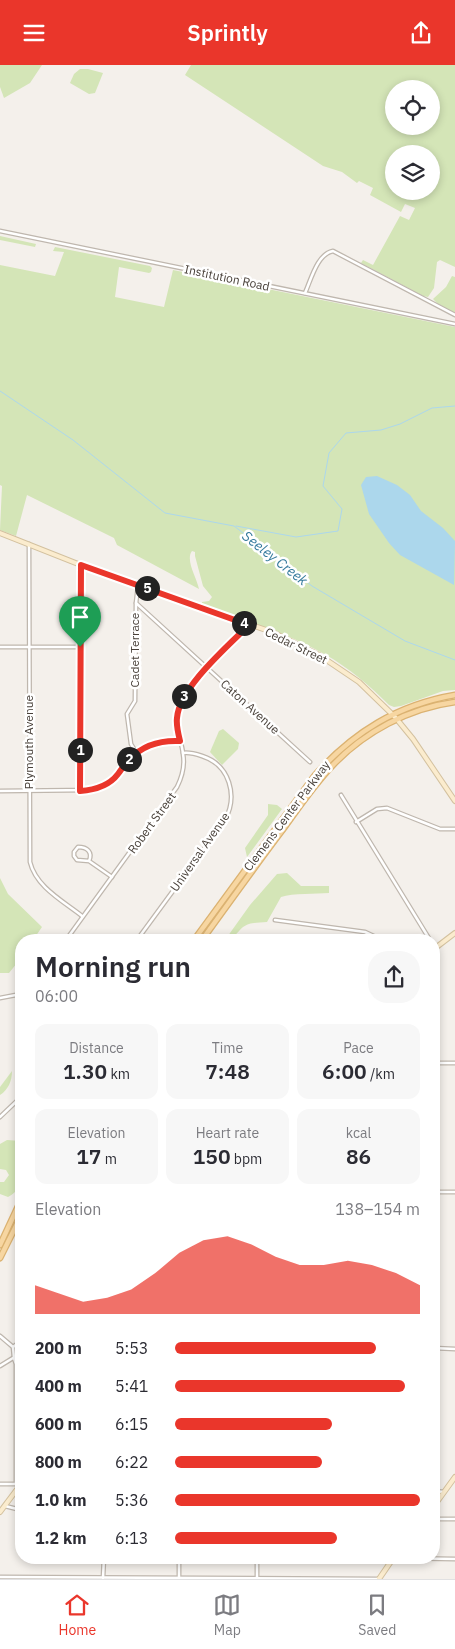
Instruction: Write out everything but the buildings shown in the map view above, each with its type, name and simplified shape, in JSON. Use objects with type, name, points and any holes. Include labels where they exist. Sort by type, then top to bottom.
[{"type":"main road","name":"Cedar Street","points":[[0,533],[81,565],[272,632],[320,655],[360,682],[395,717],[413,739],[455,801]]},
{"type":"main road","name":"Clemens Center Parkway","points":[[198,934],[315,775],[352,739],[425,702],[455,695]]},
{"type":"main road","name":"Clemens Center Parkway","points":[[206,934],[328,770],[360,741],[395,717],[455,702]]},
{"type":"main road","points":[[440,943],[455,933]]},
{"type":"main road","points":[[0,1245],[15,1213]]},
{"type":"main road","points":[[0,1258],[15,1227]]},
{"type":"main road","points":[[440,1498],[455,1477]]},
{"type":"main road","points":[[0,1512],[15,1492]]},
{"type":"main road","points":[[379,1579],[390,1564]]},
{"type":"street","name":"Institution Road","points":[[0,231],[455,324]]},
{"type":"street","points":[[305,294],[321,259],[327,252],[333,251],[455,315]]},
{"type":"street","name":"Plymouth Avenue","points":[[28,544],[29,852],[33,871],[40,883],[82,916]]},
{"type":"street","points":[[80,791],[81,565]]},
{"type":"street","points":[[136,603],[138,585]]},
{"type":"street","name":"Caton Avenue","points":[[136,603],[310,762]]},
{"type":"street","name":"Cadet Terrace","points":[[136,603],[135,701],[127,713],[131,744],[136,753]]},
{"type":"street","name":"Robert Street","points":[[70,934],[178,787],[182,777],[183,753],[177,717],[182,699],[207,668],[249,625]]},
{"type":"street","points":[[0,647],[80,647]]},
{"type":"street","points":[[0,791],[90,791],[109,783],[136,753],[155,743],[180,741]]},
{"type":"street","name":"Universal Avenue","points":[[141,934],[225,820],[230,806],[231,788],[228,779],[220,767],[205,757],[183,753]]},
{"type":"street","points":[[341,795],[426,934]]},
{"type":"street","points":[[356,821],[376,809],[387,808],[440,829],[455,829]]},
{"type":"street","points":[[89,861],[90,854],[88,850],[78,847],[74,857],[77,860],[89,861],[112,877]]},
{"type":"street","points":[[275,920],[369,934]]},
{"type":"street","points":[[0,999],[15,995]]},
{"type":"street","points":[[440,1063],[455,1063]]},
{"type":"street","points":[[0,1117],[15,1103]]},
{"type":"street","points":[[440,1192],[455,1192]]},
{"type":"street","points":[[0,1336],[12,1347],[15,1361]]},
{"type":"street","points":[[440,1348],[455,1349]]},
{"type":"street","points":[[0,1366],[14,1358]]},
{"type":"street","points":[[0,1484],[15,1484]]},
{"type":"street","points":[[440,1492],[444,1492]]},
{"type":"street","points":[[5,1506],[15,1508]]},
{"type":"street","points":[[440,1519],[455,1519]]},
{"type":"street","points":[[440,1559],[455,1559]]},
{"type":"street","points":[[102,1579],[103,1564]]},
{"type":"street","points":[[179,1564],[179,1578]]},
{"type":"street","points":[[257,1564],[257,1579]]},
{"type":"street","points":[[0,1577],[379,1579]]},
{"type":"green space","points":[[0,65],[42,65],[30,83],[4,98],[0,87]]},
{"type":"green space","points":[[191,65],[455,65],[455,267],[440,260],[437,262],[434,288],[428,297],[361,263],[363,260],[373,265],[400,216],[409,220],[415,208],[405,204],[401,212],[370,195],[373,188],[359,181],[357,183],[342,172],[323,166],[185,75]]},
{"type":"green space","points":[[80,69],[103,73],[95,93],[89,94],[70,83],[74,74]]},
{"type":"green space","points":[[0,236],[36,244],[35,247],[0,240]]},
{"type":"green space","points":[[55,247],[150,266],[152,268],[149,273],[119,267],[115,297],[164,307],[173,270],[455,327],[455,690],[443,691],[401,706],[394,707],[389,705],[359,678],[326,655],[281,633],[202,605],[202,602],[209,601],[212,597],[203,586],[195,552],[192,551],[190,559],[199,589],[117,545],[114,538],[27,495],[16,536],[0,530],[2,486],[0,485],[0,265],[55,276],[64,252],[53,251]]},
{"type":"green space","points":[[452,276],[455,277],[455,313],[438,304],[433,299],[446,287]]},
{"type":"green space","points":[[223,729],[239,743],[238,749],[222,765],[210,752],[219,731]]},
{"type":"green space","points":[[268,804],[277,805],[282,809],[247,857],[245,848],[268,815]]},
{"type":"green space","points":[[287,873],[301,886],[329,886],[329,893],[298,894],[281,897],[267,922],[246,925],[237,934],[229,934],[250,905],[277,874]]},
{"type":"green space","points":[[0,878],[8,894],[42,927],[37,934],[15,934],[15,966],[9,973],[0,973]]},
{"type":"green space","points":[[12,1071],[9,1085],[0,1095],[0,1087]]},
{"type":"green space","points":[[7,1140],[15,1141],[15,1192],[8,1197],[0,1194],[0,1182],[4,1182],[9,1175],[6,1170],[0,1169],[0,1144]]},
{"type":"water","points":[[377,476],[397,485],[410,495],[421,511],[443,528],[455,541],[454,585],[400,555],[389,543],[369,514],[361,485],[366,477]]},
{"type":"waterway","name":"Seeley Creek","points":[[0,391],[73,440],[165,513],[234,526],[312,586],[405,641],[455,660]]},
{"type":"waterway","points":[[236,526],[296,537],[338,531],[342,509],[323,486],[329,453],[346,433],[381,430],[400,424],[432,408],[455,406]]},
{"type":"route","points":[[81,565],[249,625],[207,668],[182,699],[177,717],[177,731],[180,741],[161,741],[144,747],[130,758],[117,776],[109,783],[90,791],[80,791],[80,647],[81,565]]}]
